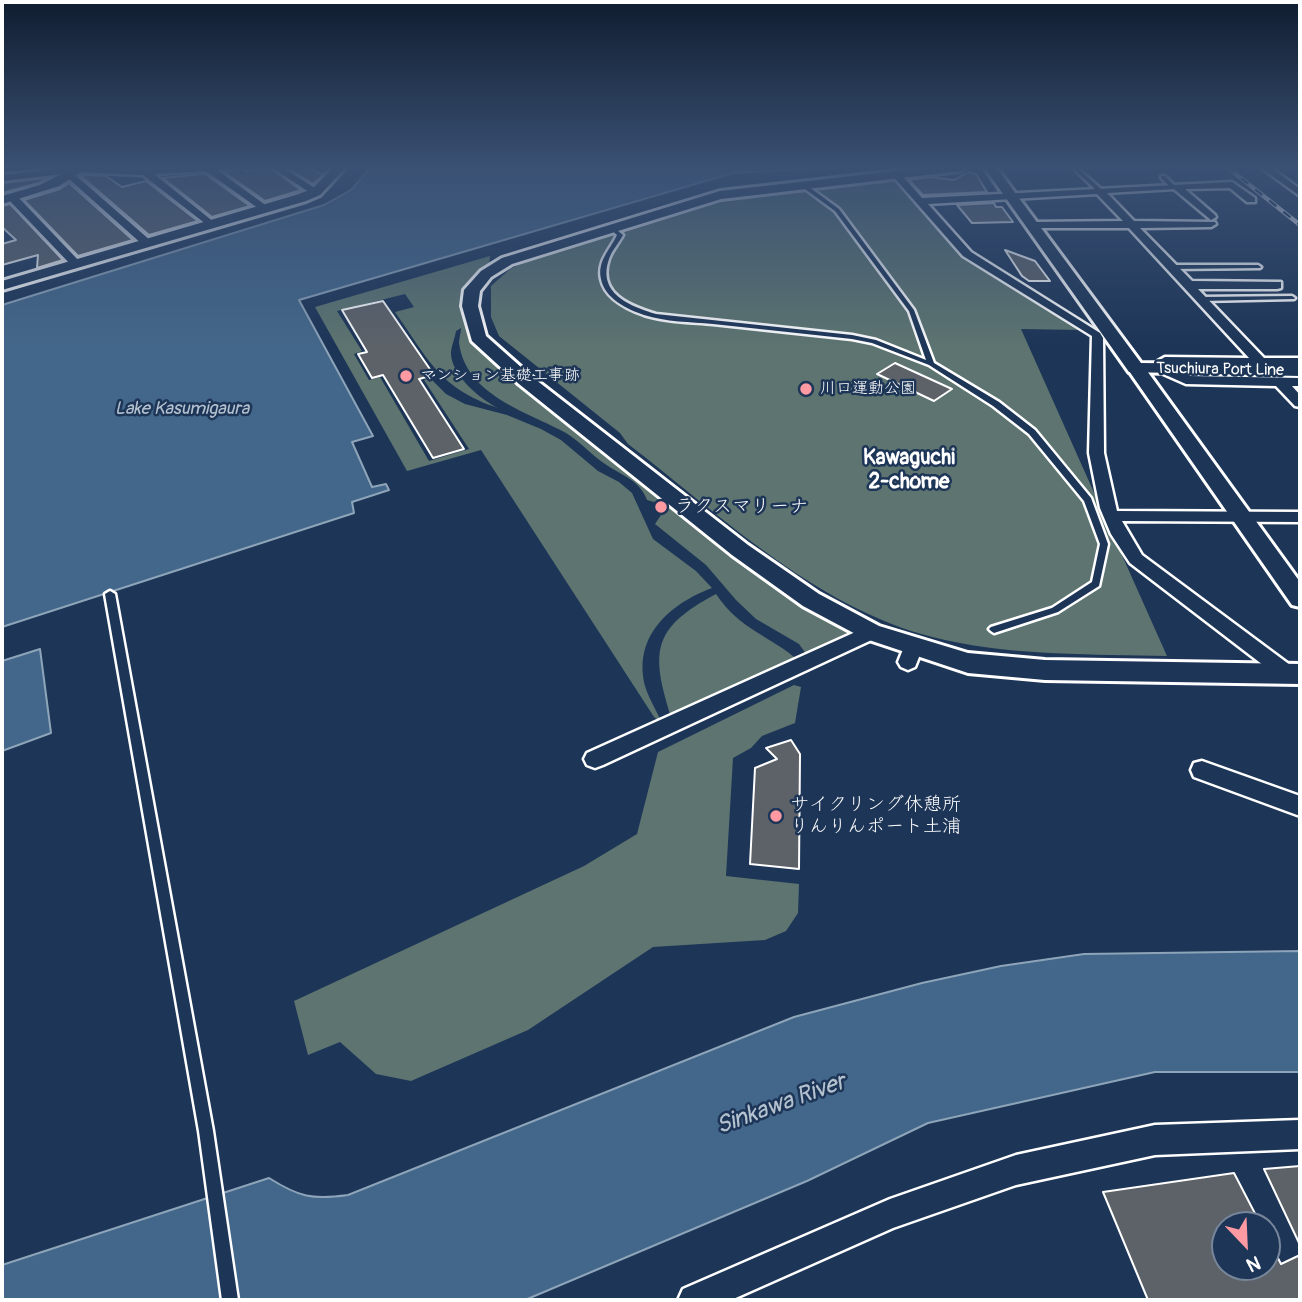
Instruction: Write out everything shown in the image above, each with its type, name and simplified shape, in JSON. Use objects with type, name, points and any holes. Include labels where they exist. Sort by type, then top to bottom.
[{"type":"main road","name":"Tsuchiura Port Line","points":[[1033,228],[1136,369],[1258,366],[1300,371]]},
{"type":"street","points":[[38,228],[76,264]]},
{"type":"street","points":[[132,228],[147,243]]},
{"type":"street","points":[[4,282],[201,228]]},
{"type":"street","points":[[612,228],[507,261],[486,274],[472,290],[470,306],[478,338],[525,380],[740,550],[811,600],[911,655],[1045,670],[1294,673]]},
{"type":"street","points":[[943,228],[967,254],[1095,335],[1096,468],[1103,496],[1124,544],[1136,559],[1294,673]]},
{"type":"street","points":[[1135,228],[1258,366],[1300,362]]},
{"type":"street","points":[[1189,285],[1277,285]]},
{"type":"street","points":[[1136,369],[1300,599]]},
{"type":"street","points":[[1164,369],[1186,380],[1300,382]]},
{"type":"street","points":[[1280,382],[1300,403]]},
{"type":"street","points":[[1112,516],[1300,517]]},
{"type":"street","points":[[595,759],[871,632]]},
{"type":"street","points":[[1202,770],[1300,806]]},
{"type":"street","points":[[694,1300],[890,1214],[1016,1170],[1155,1140],[1300,1134]]},
{"type":"lane","points":[[612,228],[620,235],[602,270],[608,291],[619,303],[655,316],[874,341],[931,364],[996,404],[1041,440],[1088,500],[1104,544],[1097,584],[1055,610],[993,629]]},
{"type":"lane","points":[[850,228],[912,311],[931,364]]},
{"type":"lane","points":[[1171,267],[1258,267]]},
{"type":"lane","points":[[1201,299],[1292,298]]},
{"type":"lane","points":[[110,594],[214,1190],[230,1300]]},
{"type":"green space","name":"川口運動公園","points":[[636,228],[939,228],[963,254],[1081,330],[1021,329],[1167,656],[1055,653],[1000,649],[945,640],[900,627],[858,609],[816,586],[738,532],[499,336],[491,317],[491,286],[510,269]]},
{"type":"green space","points":[[490,256],[489,267],[482,273],[473,339],[863,632],[809,658],[799,644],[756,619],[706,565],[655,524],[667,506],[647,500],[636,484],[566,433],[517,409],[486,389],[473,376],[464,361],[459,343],[461,328],[456,331],[451,351],[456,370],[475,392],[498,408],[478,400],[448,381],[427,358],[395,312],[414,307],[405,294],[337,311],[362,351],[354,354],[369,380],[380,377],[429,461],[469,449],[424,380],[430,378],[446,394],[465,404],[507,415],[561,440],[598,471],[619,482],[632,493],[653,539],[696,571],[712,588],[681,603],[657,625],[649,639],[644,654],[643,671],[646,689],[662,723],[654,717],[481,450],[407,471],[315,307]]},
{"type":"green space","points":[[716,594],[746,625],[800,662],[672,720],[661,677],[661,645],[678,619]]},
{"type":"green space","points":[[794,685],[801,687],[795,723],[762,736],[751,748],[733,758],[726,876],[799,884],[798,913],[786,931],[765,940],[653,947],[528,1030],[411,1081],[376,1074],[340,1042],[308,1055],[294,1001],[584,866],[637,834],[658,752]]},
{"type":"water","name":"Lake Kasumigaura","points":[[251,228],[546,228],[299,300],[373,436],[352,442],[372,487],[386,484],[389,490],[352,502],[354,513],[2,627],[2,305]]},
{"type":"water","points":[[40,649],[51,733],[2,751],[2,661]]},
{"type":"water","name":"Sinkawa River","points":[[1300,951],[1300,1072],[1155,1072],[928,1123],[807,1181],[525,1300],[2,1300],[2,1265],[269,1178],[306,1196],[348,1195],[794,1017],[922,983],[1001,966],[1084,954]]},
{"type":"building","points":[[3,228],[32,228],[63,260],[37,268],[38,255],[2,265],[2,244],[16,240]]},
{"type":"building","points":[[51,228],[119,228],[133,240],[78,256]]},
{"type":"building","points":[[141,228],[174,228],[149,235]]},
{"type":"building","points":[[1005,250],[1035,261],[1050,281],[1029,281],[1022,276]]},
{"type":"building","name":"マンション基礎工事跡","points":[[383,301],[434,375],[419,379],[464,449],[433,458],[383,375],[372,378],[358,354],[367,352],[342,310]]},
{"type":"building","points":[[895,363],[952,389],[934,401],[877,374]]},
{"type":"building","name":"サイクリング休憩所 りんりんポート土浦","points":[[791,740],[800,754],[799,869],[750,864],[755,768],[777,759],[766,748]]},
{"type":"building","points":[[1300,1166],[1300,1245],[1264,1169]]},
{"type":"building","points":[[1234,1173],[1254,1211],[1211,1211],[1211,1281],[1281,1281],[1281,1264],[1300,1255],[1300,1300],[1148,1300],[1103,1192]]},
{"type":"place","name":"マンション基礎工事跡","points":[[406,376]]},
{"type":"place","name":"川口運動公園","points":[[806,389]]},
{"type":"place","name":"ラクスマリーナ","points":[[661,507]]},
{"type":"place","name":"サイクリング休憩所 りんりんポート土浦","points":[[776,816]]},
{"type":"district","name":"Kawaguchi 2-chome","points":[[909,471]]}]
